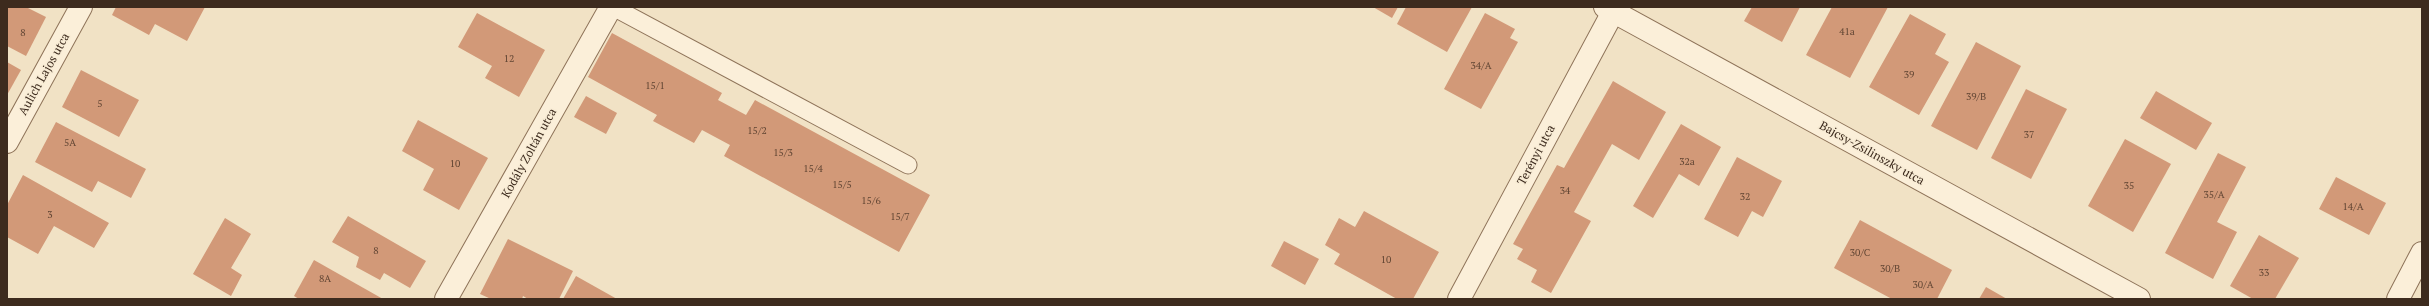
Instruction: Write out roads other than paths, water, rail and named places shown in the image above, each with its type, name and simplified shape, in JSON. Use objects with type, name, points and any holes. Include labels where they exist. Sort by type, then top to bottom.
[{"type":"street","name":"Aulich Lajos utca","points":[[7,142],[82,7]]},
{"type":"street","name":"Kodály Zoltán utca","points":[[446,299],[612,7]]},
{"type":"street","name":"Terényi utca","points":[[1459,299],[1609,9]]},
{"type":"street","name":"Bajcsy-Zsilinszky utca","points":[[1609,9],[2139,299]]},
{"type":"street","points":[[2398,299],[2422,253]]},
{"type":"lane","points":[[612,7],[908,165]]}]
